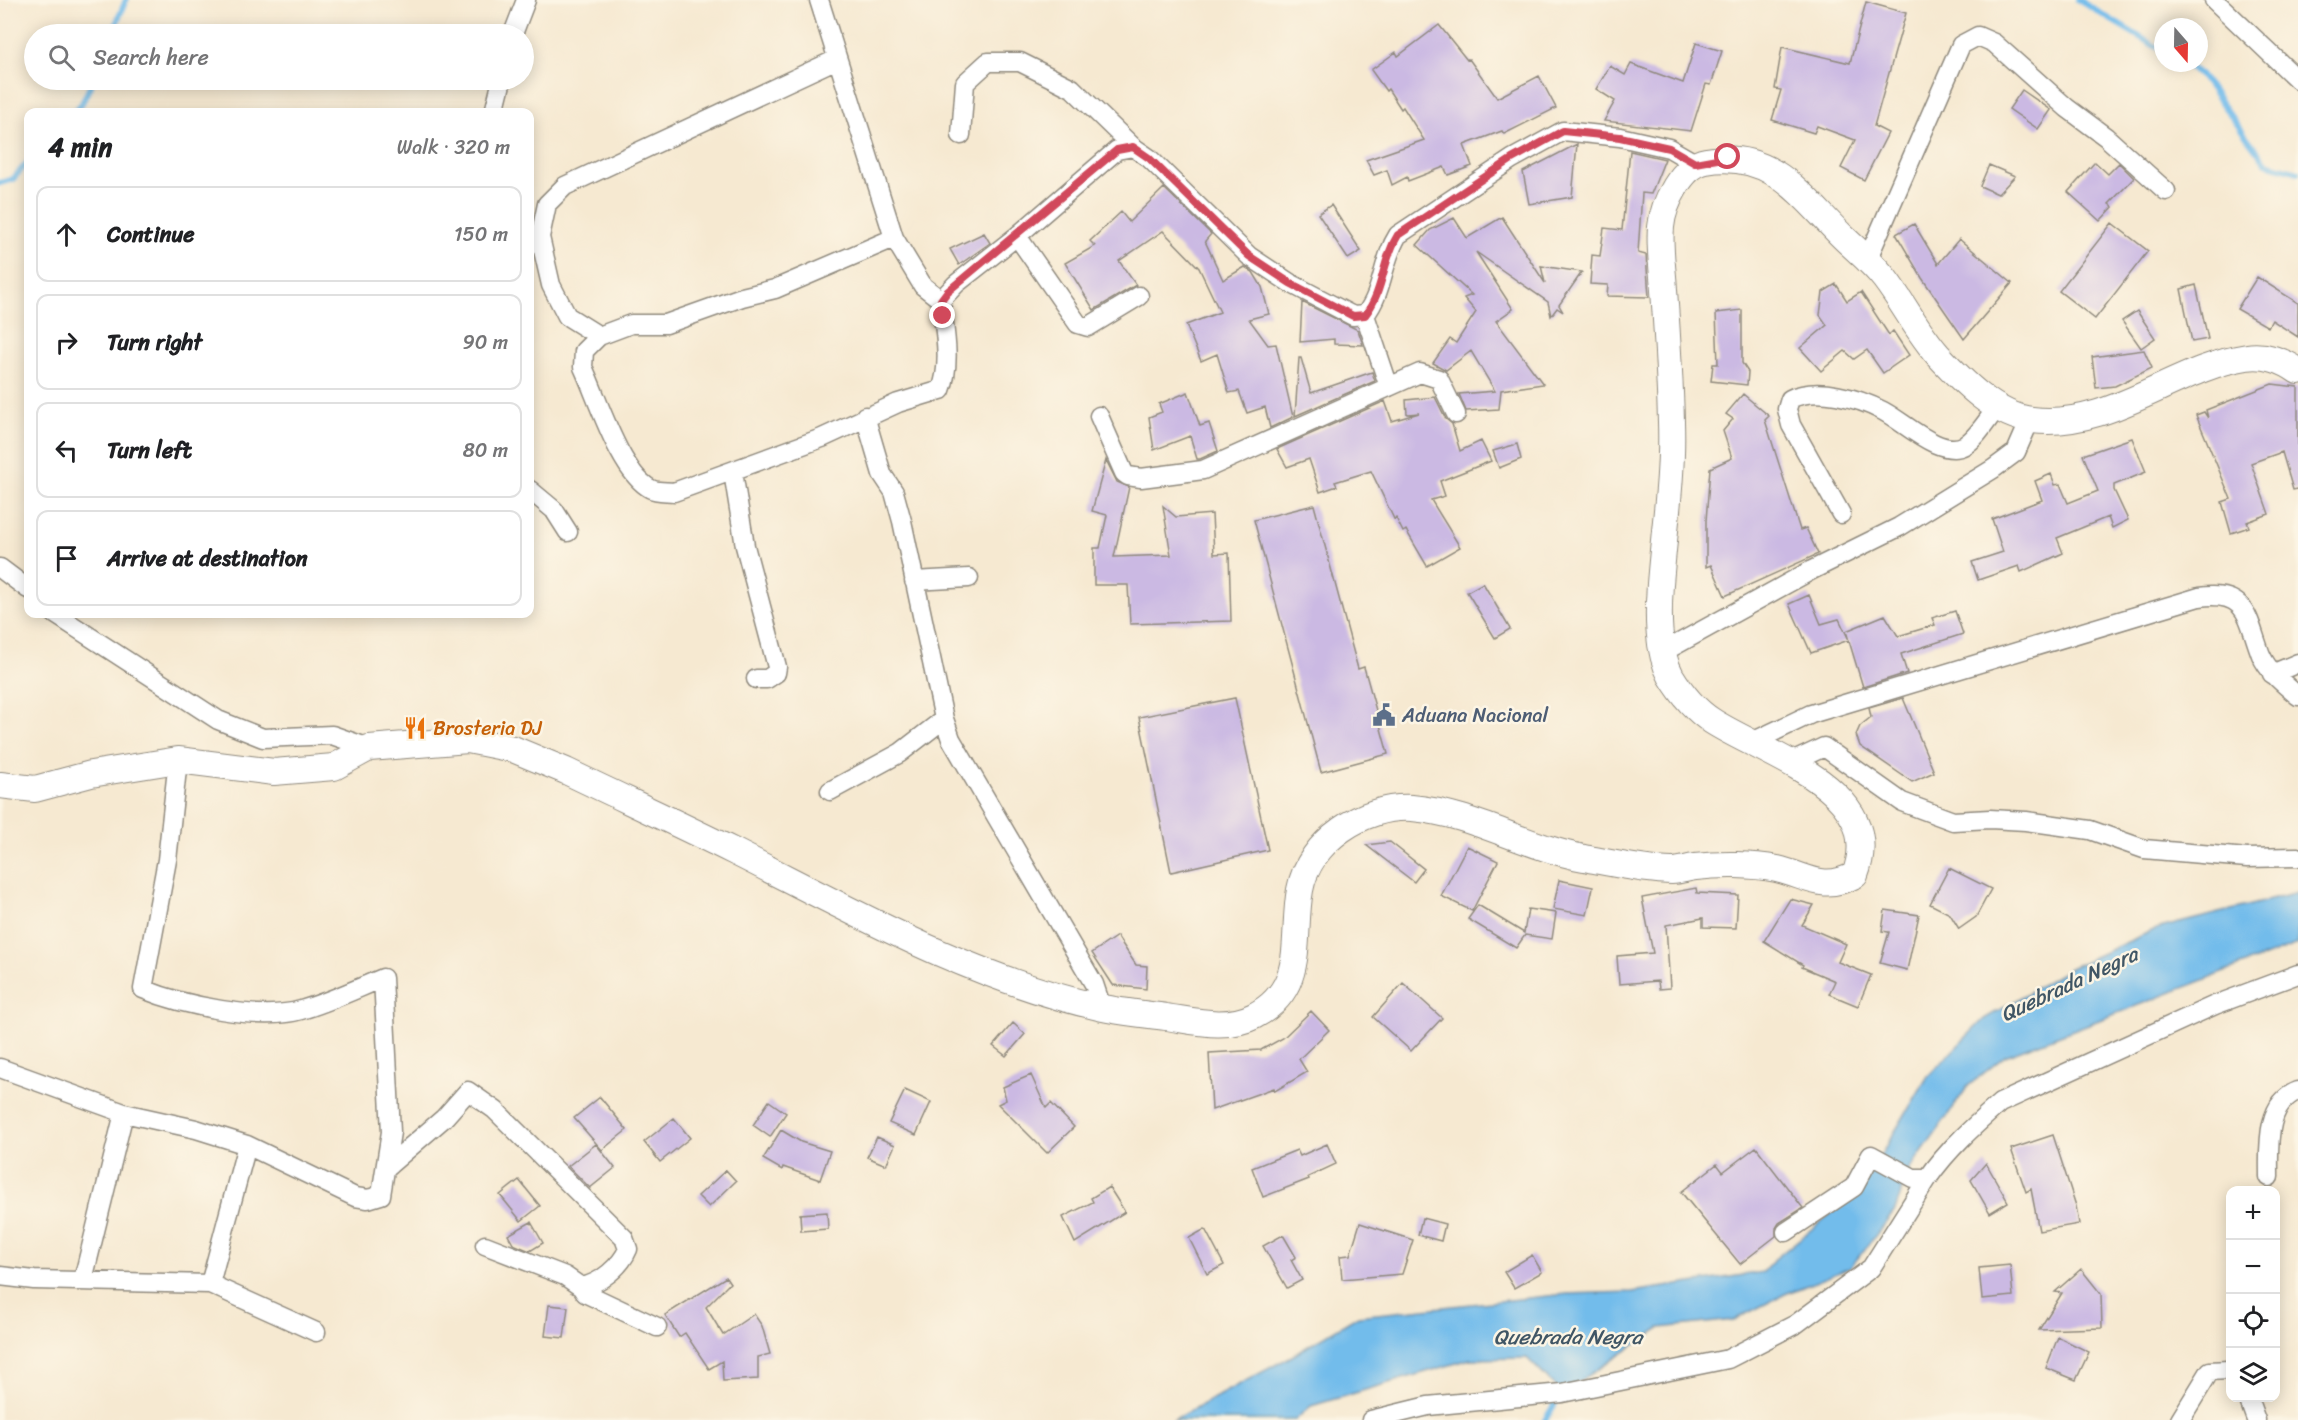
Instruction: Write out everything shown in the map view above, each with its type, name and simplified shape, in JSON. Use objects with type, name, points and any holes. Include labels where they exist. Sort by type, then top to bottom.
[{"type":"main road","points":[[0,785],[35,789],[91,774],[178,760],[274,772],[334,767],[369,748],[468,740],[513,749],[566,771],[933,950],[1056,996],[1102,1008],[1207,1023],[1230,1023],[1251,1018],[1271,1006],[1289,981],[1297,946],[1300,888],[1307,872],[1327,842],[1372,812],[1408,808],[1447,813],[1581,858],[1652,870],[1676,871],[1729,866],[1767,869],[1813,882],[1839,884],[1855,875],[1861,859],[1860,837],[1853,816],[1828,788],[1792,762],[1750,743],[1709,720],[1682,695],[1666,667],[1658,606],[1672,427],[1661,226],[1669,193],[1695,163],[1728,157],[1757,164],[1784,178],[1868,258],[1887,282],[1923,338],[1958,377],[1998,407],[2030,420],[2061,420],[2099,411],[2226,362],[2251,356],[2280,360],[2298,371]]},
{"type":"street","points":[[517,24],[526,0]]},
{"type":"street","points":[[819,0],[894,238],[923,286],[941,300],[946,357],[945,380],[941,390],[865,416],[822,438],[674,492],[652,490],[640,480],[617,447],[583,367],[584,351],[599,336],[631,324],[666,324],[742,297],[775,289],[894,238]]},
{"type":"street","points":[[2214,0],[2298,80]]},
{"type":"street","points":[[1868,258],[1961,45],[1978,36],[1994,44],[2067,108],[2106,136],[2166,191]]},
{"type":"street","points":[[599,336],[567,316],[551,285],[540,237],[547,204],[565,186],[837,59]]},
{"type":"street","points":[[961,135],[965,83],[988,62],[1020,62],[1072,88],[1133,147],[1149,158],[1249,256],[1342,312],[1353,316],[1365,315]]},
{"type":"street","points":[[495,108],[500,90]]},
{"type":"street","points":[[1365,315],[1377,296],[1390,248],[1398,235],[1512,159],[1563,131],[1620,137],[1669,148],[1695,163]]},
{"type":"street","points":[[941,300],[956,284],[1017,236],[1117,150],[1133,147]]},
{"type":"street","points":[[1017,236],[1078,324],[1088,327],[1138,296]]},
{"type":"street","points":[[1365,315],[1389,387]]},
{"type":"street","points":[[1100,416],[1124,473],[1134,478],[1203,470],[1420,373],[1439,379],[1456,414]]},
{"type":"street","points":[[1841,513],[1791,425],[1787,409],[1790,399],[1811,394],[1862,402],[1886,412],[1910,430],[1936,444],[1953,448],[1965,445],[1998,407]]},
{"type":"street","points":[[865,416],[882,474],[894,492],[944,719],[981,794],[1094,984],[1102,1008]]},
{"type":"street","points":[[1663,652],[1812,570],[1899,527],[1984,475],[2016,452],[2030,420]]},
{"type":"street","points":[[733,472],[745,546],[777,667],[776,673],[767,679],[756,679]]},
{"type":"street","points":[[534,493],[554,510],[567,532]]},
{"type":"street","points":[[0,568],[24,584]]},
{"type":"street","points":[[914,581],[969,578]]},
{"type":"street","points":[[1750,743],[1811,714],[2199,597],[2219,594],[2241,606],[2253,624],[2261,655],[2272,674],[2298,696]]},
{"type":"street","points":[[61,618],[218,720],[263,738],[332,735],[369,748]]},
{"type":"street","points":[[2272,674],[2298,663]]},
{"type":"street","points":[[830,791],[900,753],[944,719]]},
{"type":"street","points":[[1792,762],[1824,747],[1902,802],[1953,821],[1990,819],[2026,821],[2090,830],[2144,849],[2247,858],[2298,857]]},
{"type":"street","points":[[0,1068],[124,1113],[196,1129],[247,1145],[355,1197],[368,1199],[381,1195],[391,1132],[383,978],[299,1011],[253,1013],[172,1000],[143,988],[167,860],[178,760]]},
{"type":"street","points":[[1371,1420],[1428,1406],[1562,1393],[1728,1359],[1796,1324],[1871,1268],[1921,1178],[2000,1103],[2215,1005],[2298,974]]},
{"type":"street","points":[[387,1167],[444,1118],[468,1091],[495,1110],[624,1238],[628,1249],[623,1261],[590,1285],[581,1287]]},
{"type":"street","points":[[2269,1176],[2269,1136],[2277,1108],[2289,1094],[2298,1091]]},
{"type":"street","points":[[82,1280],[124,1113]]},
{"type":"street","points":[[210,1284],[247,1145]]},
{"type":"street","points":[[1786,1232],[1854,1187],[1870,1155],[1921,1178]]},
{"type":"street","points":[[485,1245],[565,1276],[581,1287],[585,1293],[657,1328]]},
{"type":"street","points":[[0,1276],[210,1284],[316,1332]]},
{"type":"street","points":[[2180,1420],[2210,1371],[2226,1370]]},
{"type":"street","points":[[2249,1402],[2256,1420]]},
{"type":"water","name":"Quebrada Negra","points":[[2298,893],[2298,944],[2005,1056],[1968,1086],[1909,1170],[1895,1211],[1850,1268],[1785,1294],[1734,1320],[1660,1328],[1562,1393],[1527,1358],[1470,1359],[1311,1406],[1295,1420],[1173,1420],[1292,1356],[1358,1316],[1567,1294],[1632,1292],[1763,1272],[1776,1258],[1860,1190],[1928,1076],[1984,1019],[2070,968],[2156,929]]},
{"type":"building","points":[[1866,2],[1906,13],[1874,126],[1888,133],[1864,180],[1841,168],[1855,140],[1817,126],[1814,133],[1772,120],[1781,90],[1775,89],[1782,47],[1850,63]]},
{"type":"building","points":[[1439,25],[1467,60],[1469,59],[1497,98],[1539,76],[1556,108],[1504,134],[1502,131],[1464,145],[1472,166],[1448,175],[1444,167],[1408,181],[1407,177],[1392,185],[1387,170],[1374,175],[1366,160],[1424,140],[1403,107],[1401,109],[1388,89],[1386,91],[1371,70],[1396,52],[1398,56]]},
{"type":"building","points":[[1696,43],[1722,51],[1711,85],[1706,84],[1691,131],[1604,121],[1615,101],[1596,89],[1610,66],[1625,75],[1631,64],[1683,83]]},
{"type":"building","points":[[2022,90],[2051,110],[2038,129],[2009,109]]},
{"type":"building","points":[[1577,144],[1572,197],[1529,204],[1523,172]]},
{"type":"building","points":[[1630,151],[1665,159],[1651,194],[1642,193],[1638,253],[1646,255],[1649,297],[1607,296],[1608,285],[1590,284],[1592,255],[1600,256],[1604,228],[1622,230]]},
{"type":"building","points":[[2095,162],[2108,174],[2119,163],[2134,178],[2109,204],[2113,207],[2100,221],[2068,192]]},
{"type":"building","points":[[1989,165],[2015,176],[1998,194],[1980,186]]},
{"type":"building","points":[[1164,188],[1211,234],[1205,241],[1223,280],[1245,267],[1253,272],[1262,287],[1269,314],[1249,319],[1268,345],[1276,344],[1293,417],[1270,428],[1265,407],[1247,413],[1239,391],[1229,393],[1217,354],[1201,361],[1186,325],[1220,312],[1199,268],[1163,231],[1119,261],[1136,285],[1094,310],[1065,263],[1095,246],[1090,241],[1121,212],[1129,222]]},
{"type":"building","points":[[1331,205],[1361,251],[1348,259],[1318,214]]},
{"type":"building","points":[[1502,217],[1545,283],[1541,266],[1582,272],[1559,305],[1563,312],[1557,308],[1551,316],[1548,302],[1476,252],[1513,309],[1496,321],[1543,384],[1501,390],[1499,409],[1466,411],[1459,394],[1495,391],[1471,351],[1446,370],[1433,363],[1450,339],[1456,343],[1476,312],[1464,298],[1472,295],[1417,245],[1430,230],[1454,218],[1467,238]]},
{"type":"building","points":[[2112,223],[2148,251],[2095,319],[2059,291]]},
{"type":"building","points":[[1914,224],[1938,264],[1959,239],[2012,283],[1964,339],[1922,278],[1896,234]]},
{"type":"building","points":[[984,233],[990,243],[959,265],[950,249]]},
{"type":"building","points":[[2257,277],[2298,303],[2298,337],[2272,320],[2268,327],[2237,309]]},
{"type":"building","points":[[1836,284],[1847,301],[1861,292],[1889,335],[1893,331],[1909,355],[1883,373],[1867,350],[1854,359],[1845,351],[1821,371],[1800,348],[1827,325],[1820,315],[1823,292]]},
{"type":"building","points":[[2196,285],[2208,339],[2192,342],[2181,289]]},
{"type":"building","points":[[1302,302],[1358,330],[1363,345],[1334,344],[1334,339],[1300,342]]},
{"type":"building","points":[[1742,310],[1742,363],[1748,372],[1747,385],[1711,381],[1713,364],[1718,364],[1716,313]]},
{"type":"building","points":[[2137,311],[2155,338],[2141,348],[2122,321]]},
{"type":"building","points":[[2144,350],[2152,368],[2115,386],[2096,388],[2092,357]]},
{"type":"building","points":[[1299,358],[1301,358],[1311,393],[1372,372],[1375,381],[1295,416]]},
{"type":"building","points":[[2272,384],[2298,387],[2298,489],[2293,490],[2282,452],[2251,463],[2269,514],[2247,522],[2249,527],[2231,533],[2222,502],[2231,499],[2196,415],[2204,412],[2208,418],[2206,410]]},
{"type":"building","points":[[1188,392],[1200,426],[1209,423],[1218,451],[1200,459],[1197,459],[1190,436],[1154,450],[1149,417],[1162,412],[1159,404]]},
{"type":"building","points":[[1743,394],[1769,416],[1765,420],[1800,530],[1806,528],[1818,554],[1725,596],[1711,565],[1706,567],[1706,521],[1710,468],[1732,458],[1723,431],[1733,419],[1726,414]]},
{"type":"building","points":[[1435,397],[1446,419],[1452,424],[1460,451],[1481,441],[1491,461],[1440,481],[1445,496],[1431,500],[1460,547],[1427,566],[1406,530],[1403,532],[1396,518],[1394,519],[1371,471],[1335,482],[1337,486],[1320,492],[1309,459],[1287,467],[1277,449],[1385,401],[1392,421],[1419,413],[1407,414],[1406,400]]},
{"type":"building","points":[[2132,438],[2146,472],[2114,485],[2114,490],[2128,520],[2112,528],[2108,517],[2057,538],[2063,553],[2021,572],[2019,566],[1978,580],[1972,562],[2003,552],[1992,519],[2042,500],[2035,481],[2051,474],[2055,485],[2060,484],[2068,503],[2098,491],[2083,455]]},
{"type":"building","points":[[1517,444],[1521,459],[1499,468],[1493,451]]},
{"type":"building","points":[[1106,460],[1117,482],[1129,487],[1114,557],[1171,555],[1163,506],[1176,517],[1212,514],[1214,554],[1229,553],[1231,621],[1130,624],[1128,585],[1094,585],[1094,548],[1100,548],[1107,515],[1092,511]]},
{"type":"building","points":[[1314,505],[1358,669],[1364,667],[1388,754],[1321,772],[1254,520]]},
{"type":"building","points":[[1483,583],[1510,629],[1495,638],[1467,592]]},
{"type":"building","points":[[1809,595],[1821,624],[1839,619],[1849,640],[1811,653],[1789,604]]},
{"type":"building","points":[[1955,611],[1963,634],[1901,654],[1907,673],[1863,687],[1846,631],[1885,615],[1898,636],[1935,625],[1932,618]]},
{"type":"building","points":[[1235,698],[1268,850],[1171,872],[1139,717]]},
{"type":"building","points":[[1903,698],[1934,772],[1912,782],[1860,746],[1856,735],[1860,726],[1871,717],[1869,708]]},
{"type":"building","points":[[1390,842],[1424,869],[1414,882],[1366,845]]},
{"type":"building","points":[[1467,846],[1498,861],[1472,911],[1441,896]]},
{"type":"building","points":[[1949,868],[1991,889],[1976,917],[1959,929],[1950,914],[1930,904]]},
{"type":"building","points":[[1559,880],[1593,887],[1587,915],[1553,909]]},
{"type":"building","points":[[1696,888],[1697,893],[1738,895],[1736,928],[1703,927],[1703,918],[1666,925],[1670,988],[1659,989],[1658,981],[1619,984],[1617,956],[1653,953],[1642,898]]},
{"type":"building","points":[[1790,899],[1814,905],[1802,925],[1846,944],[1838,962],[1871,975],[1858,1006],[1829,994],[1835,981],[1802,967],[1803,965],[1764,941]]},
{"type":"building","points":[[1478,905],[1524,933],[1528,909],[1556,913],[1552,939],[1525,935],[1516,948],[1468,919]]},
{"type":"building","points":[[1885,910],[1919,915],[1907,970],[1880,963],[1889,932],[1882,931]]},
{"type":"building","points":[[1117,936],[1136,965],[1147,966],[1146,989],[1113,985],[1092,953]]},
{"type":"building","points":[[1403,983],[1442,1018],[1411,1051],[1373,1017]]},
{"type":"building","points":[[1311,1011],[1329,1030],[1299,1059],[1307,1072],[1275,1091],[1274,1088],[1212,1110],[1209,1053],[1261,1050],[1283,1038]]},
{"type":"building","points":[[1013,1023],[1025,1034],[1006,1056],[993,1046]]},
{"type":"building","points":[[1031,1075],[1046,1108],[1051,1103],[1074,1127],[1047,1153],[998,1104],[1006,1100],[1003,1087]]},
{"type":"building","points":[[905,1090],[931,1102],[916,1135],[889,1123]]},
{"type":"building","points":[[600,1097],[627,1130],[602,1150],[574,1118]]},
{"type":"building","points":[[769,1101],[786,1113],[770,1137],[753,1125]]},
{"type":"building","points":[[674,1118],[690,1138],[660,1162],[644,1142]]},
{"type":"building","points":[[781,1130],[801,1142],[830,1151],[820,1180],[783,1167],[782,1170],[763,1159]]},
{"type":"building","points":[[2053,1135],[2076,1206],[2079,1224],[2039,1231],[2031,1189],[2026,1192],[2011,1149]]},
{"type":"building","points":[[877,1137],[895,1145],[886,1165],[867,1157]]},
{"type":"building","points":[[596,1144],[615,1168],[590,1188],[568,1166]]},
{"type":"building","points":[[1327,1144],[1336,1164],[1308,1177],[1309,1179],[1263,1197],[1252,1168],[1297,1150],[1300,1156]]},
{"type":"building","points":[[1756,1147],[1803,1208],[1779,1223],[1776,1236],[1740,1264],[1681,1192],[1717,1164],[1723,1172]]},
{"type":"building","points":[[1986,1163],[2008,1202],[1990,1213],[1971,1180]]},
{"type":"building","points":[[726,1170],[736,1181],[709,1207],[698,1196]]},
{"type":"building","points":[[519,1180],[540,1206],[521,1221],[500,1195]]},
{"type":"building","points":[[1109,1187],[1125,1212],[1075,1243],[1063,1217],[1093,1202],[1091,1198]]},
{"type":"building","points":[[827,1212],[828,1229],[801,1231],[800,1214]]},
{"type":"building","points":[[1422,1218],[1445,1224],[1441,1241],[1418,1235]]},
{"type":"building","points":[[531,1222],[543,1243],[530,1251],[513,1244],[508,1235]]},
{"type":"building","points":[[1360,1223],[1413,1240],[1402,1274],[1342,1279],[1340,1256],[1350,1255]]},
{"type":"building","points":[[1205,1229],[1224,1265],[1207,1274],[1189,1238]]},
{"type":"building","points":[[1283,1235],[1296,1257],[1291,1260],[1302,1280],[1287,1288],[1263,1246]]},
{"type":"building","points":[[1532,1255],[1542,1272],[1514,1288],[1504,1272]]},
{"type":"building","points":[[2010,1265],[2013,1296],[1982,1299],[1979,1268]]},
{"type":"building","points":[[2081,1269],[2101,1294],[2102,1328],[2039,1330],[2062,1293],[2055,1292]]},
{"type":"building","points":[[726,1277],[730,1283],[706,1307],[723,1335],[754,1314],[762,1326],[770,1354],[758,1357],[758,1379],[723,1381],[722,1361],[709,1369],[685,1333],[679,1337],[665,1315]]},
{"type":"building","points":[[549,1305],[568,1307],[564,1338],[545,1336]]},
{"type":"building","points":[[2058,1337],[2089,1352],[2076,1380],[2046,1368]]},
{"type":"waterway","points":[[116,24],[126,0]]},
{"type":"waterway","points":[[2078,0],[2154,46]]},
{"type":"waterway","points":[[2197,72],[2266,163],[2298,172]]},
{"type":"waterway","points":[[78,108],[88,90]]},
{"type":"waterway","points":[[0,183],[13,179],[24,167]]},
{"type":"waterway","points":[[1545,1420],[1559,1397]]},
{"type":"place","name":"Aduana Nacional","points":[[1384,715]]},
{"type":"place","name":"Brosteria DJ","points":[[415,728]]},
{"type":"route","points":[[943,316],[941,300],[947,292],[1017,236],[1059,197],[1117,150],[1133,147],[1149,158],[1249,256],[1290,283],[1353,316],[1365,315],[1374,304],[1390,248],[1398,235],[1512,159],[1563,131],[1620,137],[1669,148],[1695,163],[1728,157]]}]
